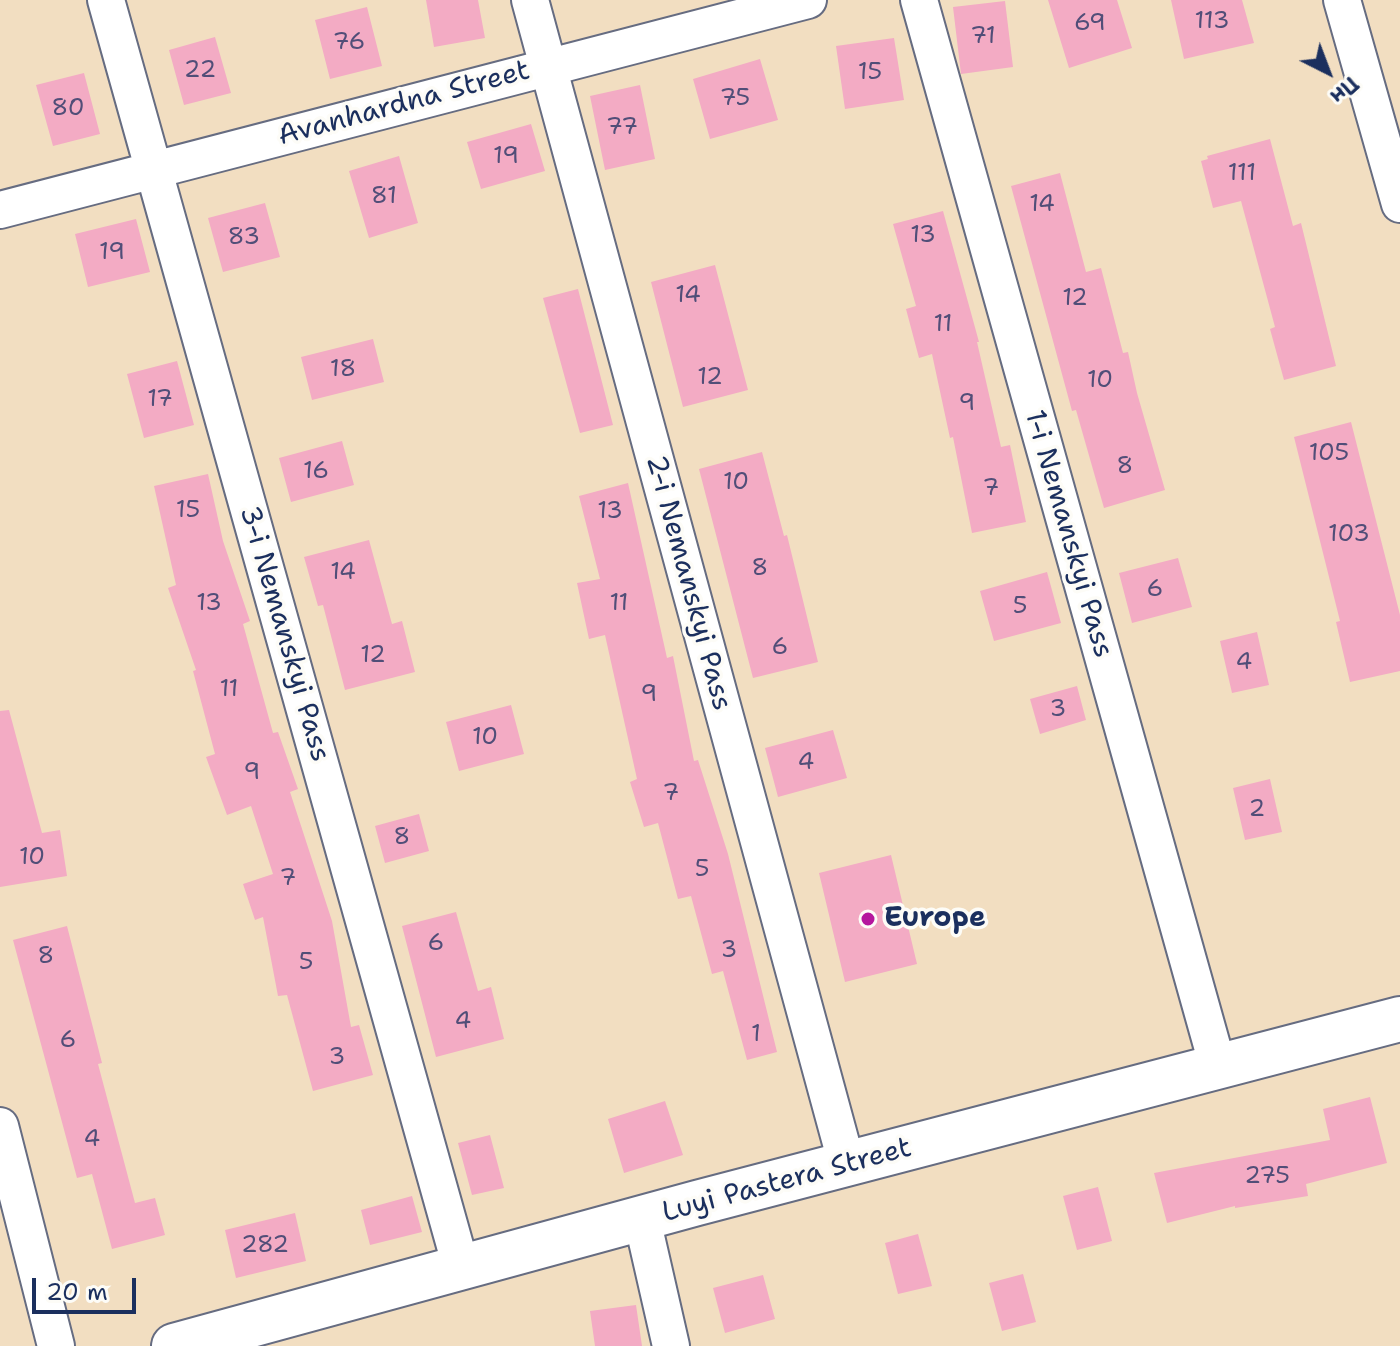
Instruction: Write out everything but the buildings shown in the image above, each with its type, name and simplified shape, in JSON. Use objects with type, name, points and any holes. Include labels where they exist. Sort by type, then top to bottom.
[{"type":"street","name":"3-i Nemanskyi Pass","points":[[106,0],[461,1267]]},
{"type":"street","name":"2-i Nemanskyi Pass","points":[[530,0],[847,1165]]},
{"type":"street","name":"Avanhardna Street","points":[[0,210],[808,0]]},
{"type":"street","name":"1-i Nemanskyi Pass","points":[[919,0],[1218,1067]]},
{"type":"street","points":[[1342,0],[1400,204]]},
{"type":"street","name":"Luyi Pastera Street","points":[[174,1346],[1400,1019]]},
{"type":"street","points":[[0,1126],[56,1346]]},
{"type":"street","points":[[642,1219],[671,1346]]},
{"type":"place","name":"Europe","points":[[868,919]]}]
